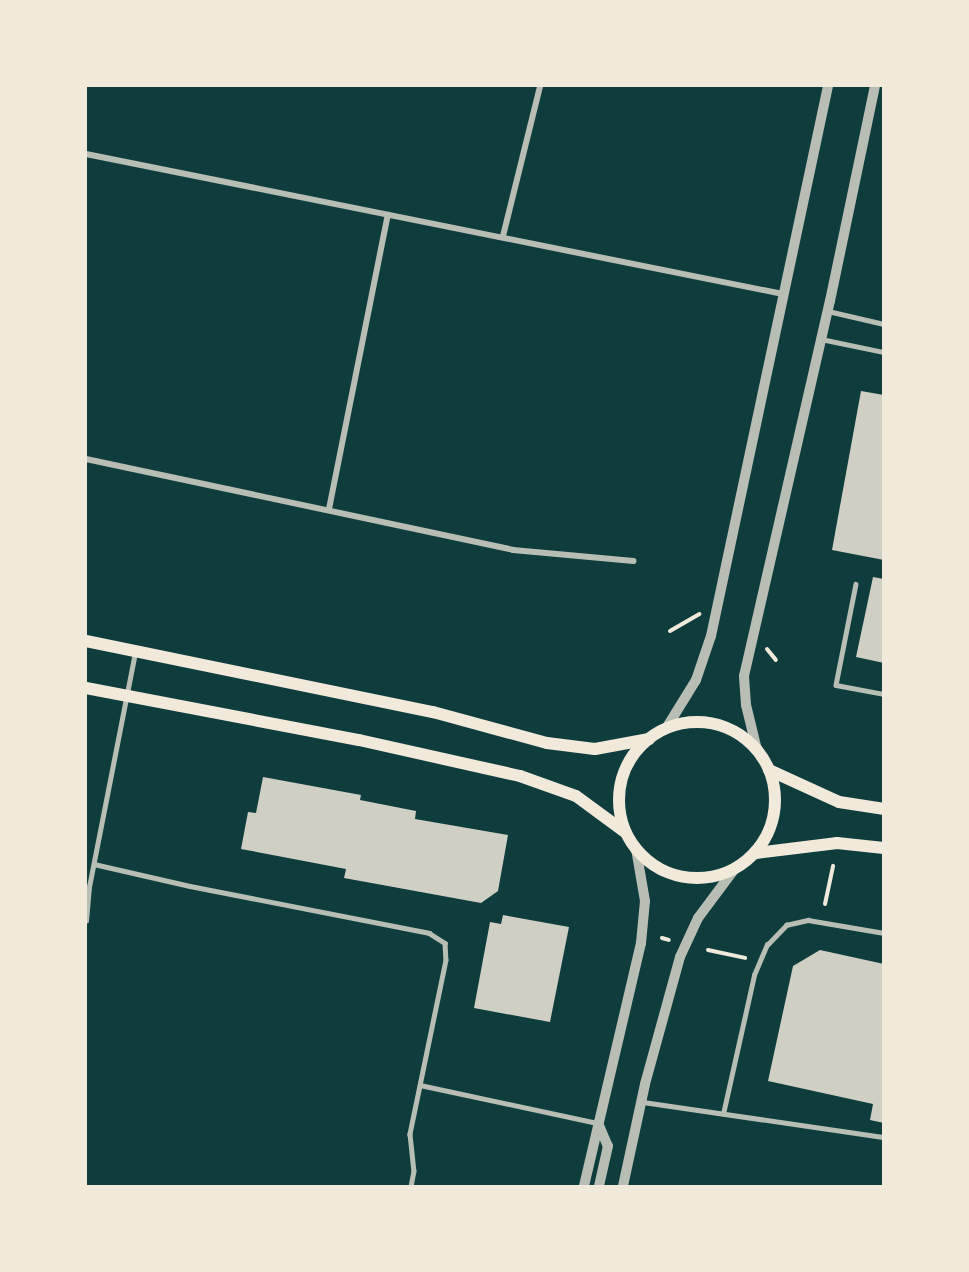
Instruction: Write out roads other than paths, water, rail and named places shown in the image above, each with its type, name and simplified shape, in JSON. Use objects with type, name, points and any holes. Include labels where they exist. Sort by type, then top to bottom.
[{"type":"main road","points":[[86,641],[433,712],[563,746],[609,748],[649,739]]},
{"type":"main road","points":[[86,688],[359,740],[520,776],[576,796],[626,832]]},
{"type":"main road","points":[[684,723],[711,723],[736,732],[757,750],[769,770],[775,795],[775,812],[764,841],[756,853],[733,871],[698,879],[675,876],[654,866],[636,849],[626,832],[619,798],[621,781],[637,751],[649,739],[667,728],[684,723]]},
{"type":"main road","points":[[769,770],[839,802],[884,809]]},
{"type":"main road","points":[[756,853],[837,843],[884,848]]},
{"type":"street","points":[[503,236],[540,86]]},
{"type":"street","points":[[667,728],[696,680],[711,636],[828,86]]},
{"type":"street","points":[[757,750],[746,705],[744,676],[827,311],[875,86]]},
{"type":"street","points":[[86,154],[783,294]]},
{"type":"street","points":[[329,509],[388,215]]},
{"type":"street","points":[[86,459],[513,549],[633,561]]},
{"type":"street","points":[[584,1186],[638,957],[644,920],[643,886],[636,849]]},
{"type":"street","points":[[623,1186],[640,1101],[680,957],[698,918],[733,871]]},
{"type":"street","points":[[598,1123],[608,1146],[599,1186]]},
{"type":"lane","points":[[827,311],[884,324]]},
{"type":"lane","points":[[820,339],[884,352]]},
{"type":"lane","points":[[856,584],[836,685],[884,694]]},
{"type":"lane","points":[[86,921],[87,887],[94,864],[135,652]]},
{"type":"lane","points":[[94,864],[435,936],[445,943],[446,960],[410,1134],[414,1171],[411,1186]]},
{"type":"lane","points":[[723,1114],[754,975],[767,945],[786,925],[808,920],[884,933]]},
{"type":"lane","points":[[420,1085],[598,1123]]},
{"type":"lane","points":[[640,1101],[884,1137]]}]
